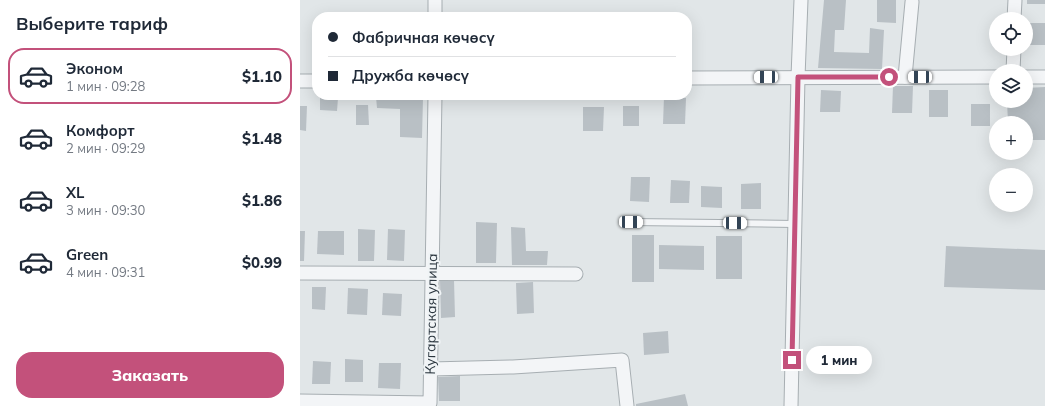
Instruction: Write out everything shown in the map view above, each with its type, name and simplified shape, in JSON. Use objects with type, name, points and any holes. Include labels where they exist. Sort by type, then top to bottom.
[{"type":"street","points":[[435,0],[435,12]]},
{"type":"street","points":[[791,406],[801,0]]},
{"type":"street","points":[[1014,12],[1015,0]]},
{"type":"street","points":[[905,77],[912,2]]},
{"type":"street","points":[[692,78],[989,77]]},
{"type":"street","points":[[1033,77],[1045,77]]},
{"type":"street","points":[[300,81],[312,81]]},
{"type":"street","name":"Кугартская улица","points":[[300,401],[430,404],[435,100]]},
{"type":"street","points":[[300,273],[576,274]]},
{"type":"street","points":[[431,369],[513,367],[622,360],[627,406]]},
{"type":"lane","points":[[631,222],[795,224]]},
{"type":"building","points":[[824,0],[846,0],[844,30],[835,30],[834,52],[869,53],[870,28],[884,30],[882,69],[818,68]]},
{"type":"building","points":[[877,0],[896,0],[896,23],[877,22]]},
{"type":"building","points":[[1027,0],[1045,0],[1045,4],[1027,4]]},
{"type":"building","points":[[1033,23],[1045,23],[1045,45],[1033,45]]},
{"type":"building","points":[[893,86],[913,86],[912,113],[892,113]]},
{"type":"building","points":[[1045,87],[1045,140],[1033,140],[1033,116],[1008,116],[1007,108],[1033,108],[1033,88]]},
{"type":"building","points":[[821,90],[841,91],[840,112],[820,112]]},
{"type":"building","points":[[929,90],[948,90],[948,117],[929,117]]},
{"type":"building","points":[[320,100],[338,100],[337,111],[320,110]]},
{"type":"building","points":[[376,100],[423,100],[422,138],[400,137],[400,109],[377,108]]},
{"type":"building","points":[[664,100],[686,100],[685,124],[663,124]]},
{"type":"building","points":[[971,104],[989,104],[989,126],[971,126]]},
{"type":"building","points":[[356,105],[368,105],[369,125],[356,125]]},
{"type":"building","points":[[300,106],[307,106],[306,131],[300,130]]},
{"type":"building","points":[[623,106],[639,106],[639,126],[623,126]]},
{"type":"building","points":[[583,107],[604,107],[603,131],[583,131]]},
{"type":"building","points":[[631,177],[650,177],[649,202],[630,201]]},
{"type":"building","points":[[671,180],[690,181],[689,203],[670,203]]},
{"type":"building","points":[[761,183],[761,209],[741,209],[741,184]]},
{"type":"building","points":[[701,186],[722,187],[722,208],[701,207]]},
{"type":"building","points":[[476,222],[497,223],[496,263],[476,263]]},
{"type":"building","points":[[511,227],[525,228],[526,251],[548,251],[547,265],[512,265]]},
{"type":"building","points":[[358,229],[375,230],[374,261],[358,261]]},
{"type":"building","points":[[388,229],[405,230],[404,261],[387,260]]},
{"type":"building","points":[[300,231],[305,231],[304,261],[300,261]]},
{"type":"building","points":[[318,231],[344,231],[344,255],[317,254]]},
{"type":"building","points":[[632,235],[654,235],[654,282],[632,282]]},
{"type":"building","points":[[716,236],[742,236],[742,279],[716,279]]},
{"type":"building","points":[[659,245],[704,246],[704,270],[659,269]]},
{"type":"building","points":[[946,246],[1045,250],[1045,290],[944,287]]},
{"type":"building","points":[[440,280],[454,280],[455,317],[441,318]]},
{"type":"building","points":[[533,282],[534,313],[517,314],[516,283]]},
{"type":"building","points":[[312,287],[326,287],[325,310],[312,309]]},
{"type":"building","points":[[348,288],[368,289],[367,315],[347,314]]},
{"type":"building","points":[[383,293],[402,294],[401,316],[382,315]]},
{"type":"building","points":[[668,331],[669,353],[644,355],[643,333]]},
{"type":"building","points":[[345,359],[363,360],[363,382],[345,382]]},
{"type":"building","points":[[313,361],[331,362],[330,384],[312,384]]},
{"type":"building","points":[[379,363],[401,363],[400,389],[378,388]]},
{"type":"building","points":[[460,376],[460,401],[439,401],[438,377]]},
{"type":"building","points":[[685,394],[688,406],[636,406],[636,404]]},
{"type":"route","points":[[792,360],[798,77],[889,77]]}]
